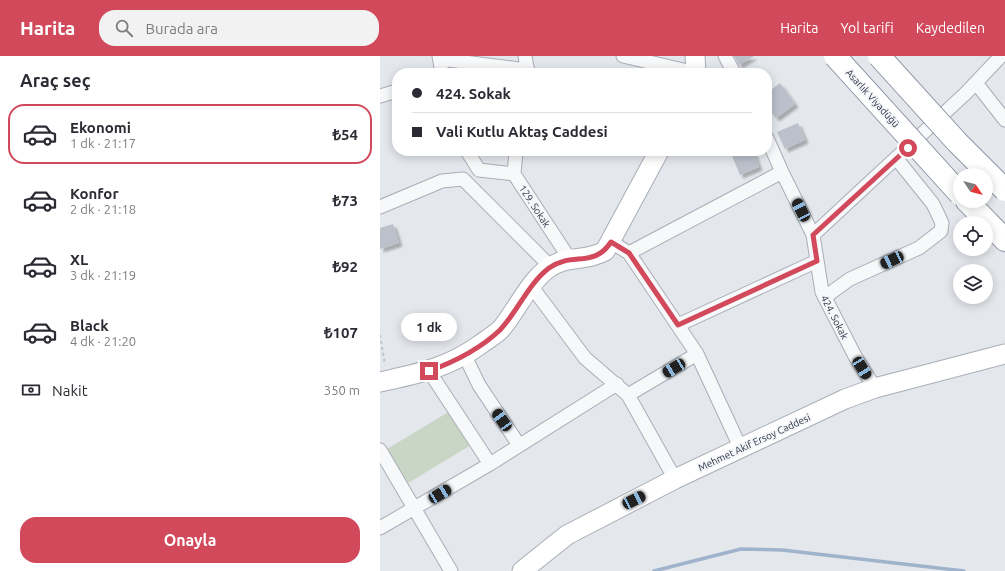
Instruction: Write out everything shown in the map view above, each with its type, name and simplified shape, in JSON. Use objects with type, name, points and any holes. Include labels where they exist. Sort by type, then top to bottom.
[{"type":"highway","name":"Asarlık Viyadüğü","points":[[835,56],[953,186]]},
{"type":"highway","points":[[879,56],[957,142],[1005,190]]},
{"type":"highway","points":[[974,208],[1005,240]]},
{"type":"street","points":[[525,56],[527,68]]},
{"type":"street","points":[[623,56],[675,68]]},
{"type":"street","points":[[695,56],[696,68]]},
{"type":"street","points":[[725,56],[731,68]]},
{"type":"street","points":[[813,235],[976,83],[1001,56]]},
{"type":"street","points":[[441,68],[439,57],[509,68]]},
{"type":"street","points":[[976,83],[1005,120]]},
{"type":"street","points":[[380,96],[392,92]]},
{"type":"street","name":"424. Sokak","points":[[772,149],[813,235],[822,292],[856,358],[875,388]]},
{"type":"street","points":[[470,156],[479,170],[514,174]]},
{"type":"street","name":"129. Sokak","points":[[516,156],[514,174],[569,258]]},
{"type":"street","points":[[384,381],[429,371],[465,356],[500,330],[532,287],[551,267],[569,258],[580,259],[596,256],[605,251],[656,156]]},
{"type":"street","points":[[825,297],[850,279],[919,248],[941,231],[942,223],[933,204],[896,158]]},
{"type":"street","points":[[629,253],[782,172]]},
{"type":"street","points":[[380,206],[442,181],[463,179],[551,267]]},
{"type":"street","points":[[611,242],[629,253],[697,354],[741,449]]},
{"type":"street","points":[[678,325],[817,261]]},
{"type":"street","points":[[532,287],[585,358],[628,395],[675,479]]},
{"type":"street","points":[[996,356],[1005,347]]},
{"type":"street","points":[[628,395],[697,354]]},
{"type":"street","points":[[465,356],[479,385],[519,444]]},
{"type":"street","name":"Mehmet Akif Ersoy Caddesi","points":[[522,571],[567,535],[675,479],[845,399],[875,388],[996,356]]},
{"type":"street","points":[[429,371],[490,464]]},
{"type":"street","points":[[380,528],[490,464],[519,444],[617,384]]},
{"type":"street","points":[[380,450],[451,571]]},
{"type":"path","points":[[380,335],[384,381]]},
{"type":"green space","points":[[450,411],[471,445],[408,483],[387,449]]},
{"type":"building","points":[[734,56],[754,56],[739,65]]},
{"type":"building","points":[[780,83],[795,104],[776,118],[772,113],[772,89]]},
{"type":"building","points":[[798,123],[805,140],[785,149],[777,132]]},
{"type":"building","points":[[732,156],[755,156],[759,167],[740,175]]},
{"type":"building","points":[[393,224],[399,243],[380,249],[380,228]]},
{"type":"waterway","points":[[654,571],[741,549],[782,550],[964,571]]},
{"type":"route","points":[[429,371],[452,363],[465,356],[500,330],[543,273],[551,267],[569,258],[580,259],[596,256],[605,251],[611,242],[629,253],[678,325],[817,261],[813,235],[908,148]]}]
